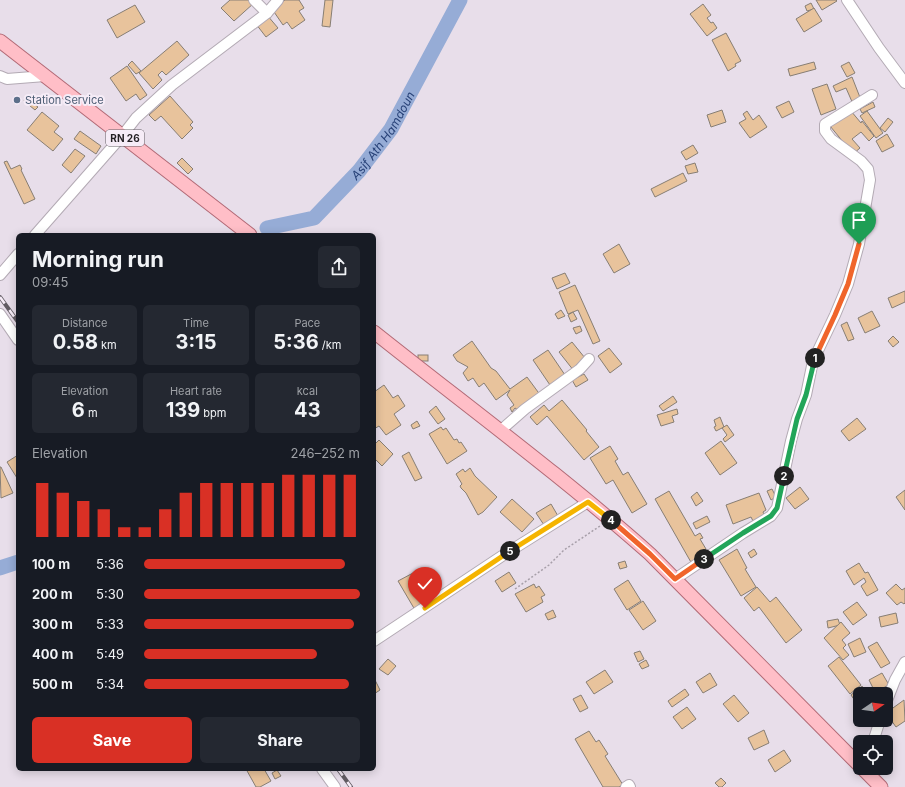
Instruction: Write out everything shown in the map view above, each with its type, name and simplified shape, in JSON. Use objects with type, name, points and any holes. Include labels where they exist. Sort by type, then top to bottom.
[{"type":"main road","name":"RN 26","points":[[0,41],[247,233]]},
{"type":"main road","points":[[376,334],[610,519],[650,554],[853,758]]},
{"type":"main road","points":[[870,775],[881,787]]},
{"type":"street","points":[[254,0],[267,13]]},
{"type":"street","points":[[36,233],[122,136],[136,118],[172,85],[267,13],[278,0]]},
{"type":"street","points":[[846,0],[905,83]]},
{"type":"street","points":[[0,76],[6,79],[45,76]]},
{"type":"street","points":[[675,579],[771,516],[777,508],[791,442],[797,419],[806,395],[813,361],[848,284],[859,244],[870,180],[868,169],[861,161],[831,138],[825,131],[825,124],[872,95]]},
{"type":"street","points":[[0,275],[16,256]]},
{"type":"street","points":[[0,314],[16,337]]},
{"type":"street","points":[[500,431],[525,409],[580,369],[589,359]]},
{"type":"street","points":[[376,640],[528,539],[588,502]]},
{"type":"street","points":[[892,687],[905,662]]},
{"type":"street","points":[[323,771],[335,787]]},
{"type":"street","points":[[626,787],[629,785],[630,787]]},
{"type":"path","points":[[515,588],[549,565],[564,550],[610,519]]},
{"type":"building","points":[[230,0],[252,0],[254,3],[234,21],[221,8]]},
{"type":"building","points":[[285,0],[299,0],[304,8],[299,11],[305,20],[292,29],[287,22],[283,25],[272,9]]},
{"type":"building","points":[[325,0],[333,0],[330,27],[322,26]]},
{"type":"building","points":[[816,0],[836,0],[837,1],[822,10]]},
{"type":"building","points":[[811,3],[814,9],[807,11],[805,6]]},
{"type":"building","points":[[703,4],[711,15],[707,18],[711,23],[713,22],[717,28],[707,36],[690,14]]},
{"type":"building","points":[[135,5],[145,22],[117,38],[107,20]]},
{"type":"building","points":[[814,8],[822,21],[804,32],[796,19]]},
{"type":"building","points":[[267,15],[278,28],[266,37],[256,24]]},
{"type":"building","points":[[726,33],[741,61],[735,64],[736,66],[728,71],[712,40]]},
{"type":"building","points":[[177,41],[189,55],[166,75],[162,71],[158,75],[162,80],[153,89],[139,73]]},
{"type":"building","points":[[132,61],[141,71],[136,74],[128,65]]},
{"type":"building","points":[[814,62],[816,69],[790,76],[788,69]]},
{"type":"building","points":[[849,62],[855,73],[847,77],[841,66]]},
{"type":"building","points":[[127,66],[147,95],[140,100],[136,94],[126,101],[110,78]]},
{"type":"building","points":[[852,77],[861,100],[853,104],[846,88],[836,92],[833,86]]},
{"type":"building","points":[[827,84],[836,109],[821,115],[812,89]]},
{"type":"building","points":[[170,96],[193,122],[190,125],[193,128],[182,139],[161,116],[155,121],[149,115]]},
{"type":"building","points":[[26,98],[38,107],[35,110],[24,101]]},
{"type":"building","points":[[789,101],[794,112],[782,118],[776,107]]},
{"type":"building","points":[[873,102],[875,107],[862,113],[860,109]]},
{"type":"building","points":[[722,110],[726,122],[711,127],[707,115]]},
{"type":"building","points":[[747,111],[753,120],[759,115],[767,127],[750,138],[739,123],[746,119],[743,114]]},
{"type":"building","points":[[851,111],[861,123],[862,121],[874,136],[869,141],[861,132],[852,139],[860,148],[853,154],[830,126]]},
{"type":"building","points":[[867,111],[883,133],[876,138],[860,116]]},
{"type":"building","points":[[42,112],[59,126],[54,132],[63,139],[53,151],[27,130]]},
{"type":"building","points":[[888,118],[893,122],[885,132],[880,128]]},
{"type":"building","points":[[80,131],[101,146],[96,154],[74,139]]},
{"type":"building","points":[[887,134],[894,146],[882,152],[876,141]]},
{"type":"building","points":[[693,145],[698,153],[686,160],[681,152]]},
{"type":"building","points":[[75,149],[85,156],[71,173],[62,165]]},
{"type":"building","points":[[182,158],[193,169],[188,174],[177,163]]},
{"type":"building","points":[[7,161],[11,169],[20,165],[35,199],[24,204],[4,162]]},
{"type":"building","points":[[695,163],[698,172],[688,174],[685,166]]},
{"type":"building","points":[[683,173],[687,181],[655,197],[651,189]]},
{"type":"building","points":[[619,244],[630,264],[614,273],[603,254]]},
{"type":"building","points":[[565,273],[570,283],[557,289],[552,278]]},
{"type":"building","points":[[575,285],[600,341],[593,344],[578,310],[568,314],[559,292]]},
{"type":"building","points":[[905,291],[905,302],[892,308],[888,298]]},
{"type":"building","points":[[561,310],[565,316],[558,319],[555,314]]},
{"type":"building","points":[[872,311],[880,326],[865,333],[858,318]]},
{"type":"building","points":[[573,312],[577,319],[571,322],[568,315]]},
{"type":"building","points":[[847,322],[854,339],[848,341],[841,325]]},
{"type":"building","points":[[580,326],[582,331],[576,334],[573,328]]},
{"type":"building","points":[[893,336],[899,342],[893,347],[888,341]]},
{"type":"building","points":[[472,341],[491,368],[496,371],[510,389],[527,377],[541,396],[520,411],[515,408],[512,412],[510,408],[514,405],[507,395],[510,390],[496,400],[484,383],[479,387],[473,378],[468,381],[463,373],[468,367],[457,361],[453,355]]},
{"type":"building","points":[[572,342],[585,358],[576,365],[578,367],[574,371],[559,352]]},
{"type":"building","points":[[609,348],[622,364],[610,373],[598,356]]},
{"type":"building","points":[[548,350],[565,375],[550,385],[533,360]]},
{"type":"building","points":[[418,355],[428,355],[428,361],[418,361]]},
{"type":"building","points":[[584,374],[588,380],[576,387],[572,380]]},
{"type":"building","points":[[384,385],[393,398],[398,395],[405,406],[394,414],[401,425],[386,435],[379,426],[376,428],[376,391]]},
{"type":"building","points":[[673,396],[677,402],[663,411],[659,406]]},
{"type":"building","points":[[562,400],[599,447],[584,460],[547,416],[537,425],[530,417],[544,405],[549,411]]},
{"type":"building","points":[[436,406],[445,419],[438,424],[429,412]]},
{"type":"building","points":[[677,409],[678,414],[672,416],[674,422],[661,426],[657,415]]},
{"type":"building","points":[[720,417],[724,427],[716,431],[714,427],[716,426],[714,420]]},
{"type":"building","points":[[857,418],[866,429],[849,441],[841,431]]},
{"type":"building","points":[[417,421],[420,426],[413,429],[411,425]]},
{"type":"building","points":[[727,425],[734,435],[725,442],[723,439],[727,435],[722,428]]},
{"type":"building","points":[[441,427],[443,430],[446,428],[454,440],[457,439],[459,443],[461,442],[467,451],[447,464],[429,434]]},
{"type":"building","points":[[379,440],[393,454],[382,466],[376,460],[376,443]]},
{"type":"building","points":[[721,441],[737,463],[720,475],[705,453]]},
{"type":"building","points":[[610,446],[618,459],[615,461],[623,475],[628,472],[647,504],[632,513],[613,480],[606,484],[590,458]]},
{"type":"building","points":[[409,452],[422,478],[415,481],[402,456]]},
{"type":"building","points":[[16,456],[16,476],[7,462]]},
{"type":"building","points":[[0,467],[13,493],[1,498]]},
{"type":"building","points":[[470,468],[475,476],[497,497],[483,512],[478,515],[466,493],[461,488],[460,486],[462,484],[456,474],[463,469],[465,472]]},
{"type":"building","points":[[800,487],[809,499],[795,509],[786,498]]},
{"type":"building","points":[[772,489],[776,497],[771,500],[767,491]]},
{"type":"building","points":[[905,490],[905,510],[896,497]]},
{"type":"building","points":[[669,491],[695,536],[700,533],[703,538],[700,539],[706,549],[702,552],[704,556],[692,564],[655,499]]},
{"type":"building","points":[[697,492],[703,501],[696,506],[691,497]]},
{"type":"building","points":[[759,493],[766,510],[763,512],[765,517],[753,521],[751,517],[733,524],[726,505]]},
{"type":"building","points":[[512,499],[534,519],[522,532],[500,512]]},
{"type":"building","points":[[551,504],[558,516],[544,525],[536,513]]},
{"type":"building","points":[[707,516],[710,522],[696,529],[693,523]]},
{"type":"building","points":[[737,549],[747,568],[745,569],[756,587],[741,596],[719,560]]},
{"type":"building","points":[[754,549],[757,554],[751,558],[748,553]]},
{"type":"building","points":[[625,561],[627,567],[620,569],[618,563]]},
{"type":"building","points":[[859,563],[865,573],[868,572],[878,590],[867,596],[861,586],[866,582],[864,578],[854,585],[846,571]]},
{"type":"building","points":[[509,572],[516,583],[502,592],[495,581]]},
{"type":"building","points":[[413,573],[415,577],[417,575],[432,600],[415,610],[398,581]]},
{"type":"building","points":[[628,580],[641,601],[627,610],[614,589]]},
{"type":"building","points":[[534,584],[536,588],[539,586],[545,595],[541,597],[543,602],[526,612],[515,594]]},
{"type":"building","points":[[896,584],[902,590],[905,588],[904,604],[901,602],[897,605],[886,593]]},
{"type":"building","points":[[757,587],[770,602],[776,597],[802,630],[786,643],[759,607],[754,611],[744,598]]},
{"type":"building","points":[[643,601],[656,621],[643,630],[629,610]]},
{"type":"building","points":[[857,602],[867,615],[853,625],[843,612]]},
{"type":"building","points":[[553,610],[556,617],[548,620],[545,614]]},
{"type":"building","points":[[896,613],[898,623],[881,627],[879,617]]},
{"type":"building","points":[[838,619],[840,625],[828,628],[827,621]]},
{"type":"building","points":[[841,622],[850,633],[842,640],[846,645],[843,648],[849,655],[843,660],[824,638]]},
{"type":"building","points":[[860,638],[866,652],[854,657],[848,644]]},
{"type":"building","points":[[877,642],[890,663],[881,668],[868,647]]},
{"type":"building","points":[[640,651],[644,659],[638,662],[634,653]]},
{"type":"building","points":[[839,657],[861,685],[859,687],[853,687],[853,692],[850,694],[828,666]]},
{"type":"building","points":[[388,659],[396,666],[388,675],[379,669]]},
{"type":"building","points":[[646,660],[649,666],[642,669],[639,664]]},
{"type":"building","points":[[605,670],[613,682],[594,694],[586,682]]},
{"type":"building","points":[[710,673],[717,685],[703,693],[696,682]]},
{"type":"building","points":[[882,673],[889,685],[885,687],[872,687],[869,680]]},
{"type":"building","points":[[376,682],[380,690],[376,693]]},
{"type":"building","points":[[685,689],[689,695],[672,707],[668,701]]},
{"type":"building","points":[[581,695],[588,708],[580,712],[573,699]]},
{"type":"building","points":[[734,695],[749,713],[738,722],[723,704]]},
{"type":"building","points":[[904,700],[905,721],[896,727],[893,723],[893,708]]},
{"type":"building","points":[[687,707],[696,719],[682,729],[673,717]]},
{"type":"building","points":[[764,730],[769,743],[754,750],[748,738]]},
{"type":"building","points":[[589,731],[596,742],[599,740],[608,754],[605,756],[623,785],[619,787],[603,787],[575,739]]},
{"type":"building","points":[[784,750],[791,761],[775,772],[768,760]]},
{"type":"building","points":[[247,771],[265,771],[271,781],[260,787],[256,787]]},
{"type":"building","points":[[278,771],[281,776],[275,779],[272,773]]},
{"type":"building","points":[[721,778],[726,783],[722,787],[719,787],[715,783]]},
{"type":"waterway","name":"Asif Ath Hamdoun","points":[[267,228],[314,218],[359,171],[391,129],[460,0]]},
{"type":"waterway","name":"Asif Ath Hamdoun","points":[[0,568],[16,563]]},
{"type":"railway","points":[[0,297],[16,319]]},
{"type":"railway","points":[[339,771],[351,787]]},
{"type":"place","name":"Station Service","points":[[17,100]]},
{"type":"route","points":[[425,608],[535,535],[588,502],[620,527],[675,579],[771,516],[777,508],[780,498],[791,442],[797,419],[806,395],[813,361],[848,284],[859,244]]}]
